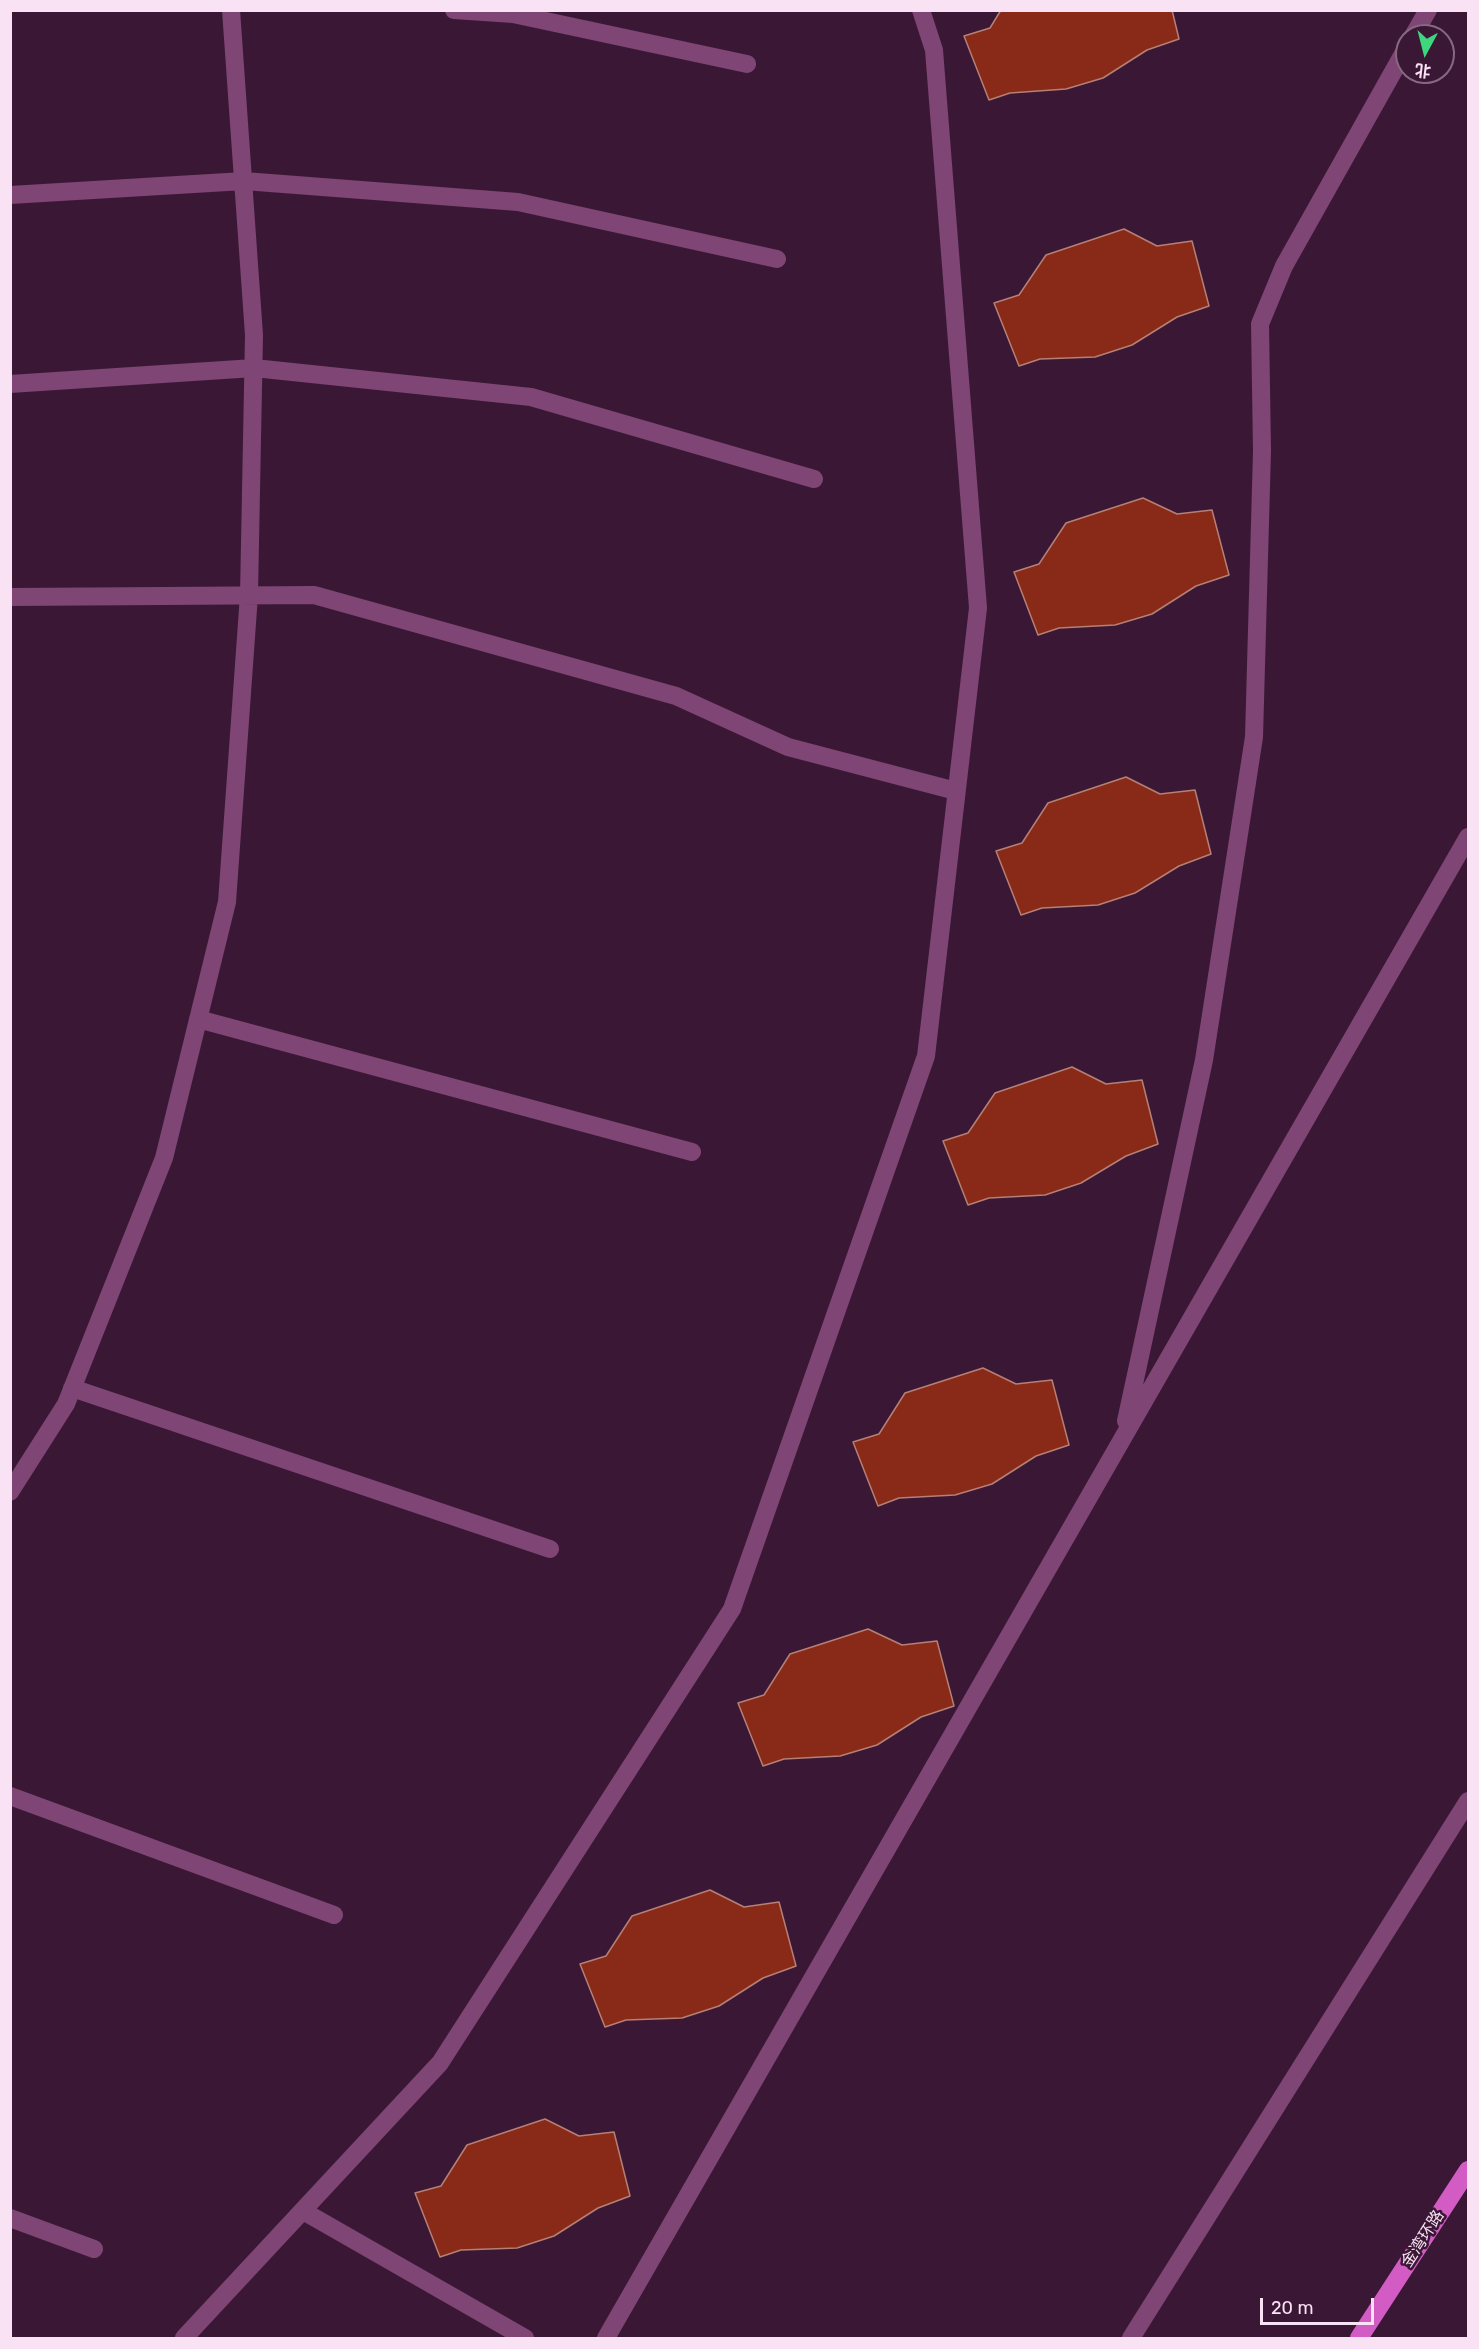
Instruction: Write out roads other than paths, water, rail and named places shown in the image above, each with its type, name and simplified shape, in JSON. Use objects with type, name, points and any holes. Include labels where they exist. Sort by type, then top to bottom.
[{"type":"main road","name":"金湾环路","points":[[1359,2338],[1468,2170]]},
{"type":"street","points":[[10,1492],[66,1404],[164,1158],[227,902],[249,595],[255,334],[231,10]]},
{"type":"street","points":[[454,10],[513,14],[747,64]]},
{"type":"street","points":[[184,2338],[440,2063],[732,1609],[926,1056],[978,608],[934,50],[921,10]]},
{"type":"street","points":[[1420,24],[1428,10]]},
{"type":"street","points":[[1122,1440],[1204,1059],[1254,737],[1262,451],[1260,324],[1284,266],[1395,68]]},
{"type":"street","points":[[10,195],[244,181],[518,202],[777,259]]},
{"type":"street","points":[[10,384],[254,368],[531,397],[814,479]]},
{"type":"street","points":[[10,597],[314,595],[676,696],[788,747],[956,791]]},
{"type":"street","points":[[606,2338],[1468,837]]},
{"type":"street","points":[[198,1019],[692,1152]]},
{"type":"street","points":[[72,1388],[550,1549]]},
{"type":"street","points":[[10,1796],[334,1915]]},
{"type":"street","points":[[1131,2338],[1468,1801]]},
{"type":"street","points":[[303,2211],[525,2338]]},
{"type":"street","points":[[10,2218],[94,2249]]}]
